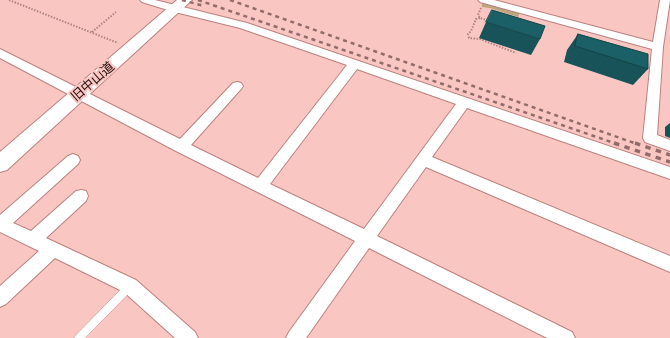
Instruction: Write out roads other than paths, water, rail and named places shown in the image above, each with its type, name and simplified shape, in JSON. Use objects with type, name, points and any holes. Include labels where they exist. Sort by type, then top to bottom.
[{"type":"street","points":[[145,0],[180,5],[243,25],[670,173]]},
{"type":"street","points":[[482,3],[658,48]]},
{"type":"street","points":[[666,4],[658,48],[650,138],[670,146]]},
{"type":"street","name":"旧中山道","points":[[0,164],[79,96],[180,5]]},
{"type":"street","points":[[0,53],[79,96],[566,338]]},
{"type":"street","points":[[260,186],[355,63]]},
{"type":"street","points":[[181,147],[237,86]]},
{"type":"street","points":[[295,338],[465,101]]},
{"type":"street","points":[[73,160],[0,224],[130,286],[189,338]]},
{"type":"street","points":[[424,160],[670,264]]},
{"type":"street","points":[[33,240],[81,196]]},
{"type":"street","points":[[0,298],[53,249]]},
{"type":"lane","points":[[79,338],[130,286]]},
{"type":"railway","points":[[182,0],[204,6]]},
{"type":"railway","points":[[198,0],[617,144]]},
{"type":"railway","points":[[230,0],[637,144]]},
{"type":"railway","points":[[614,143],[670,162]]},
{"type":"railway","points":[[635,143],[670,155]]}]
